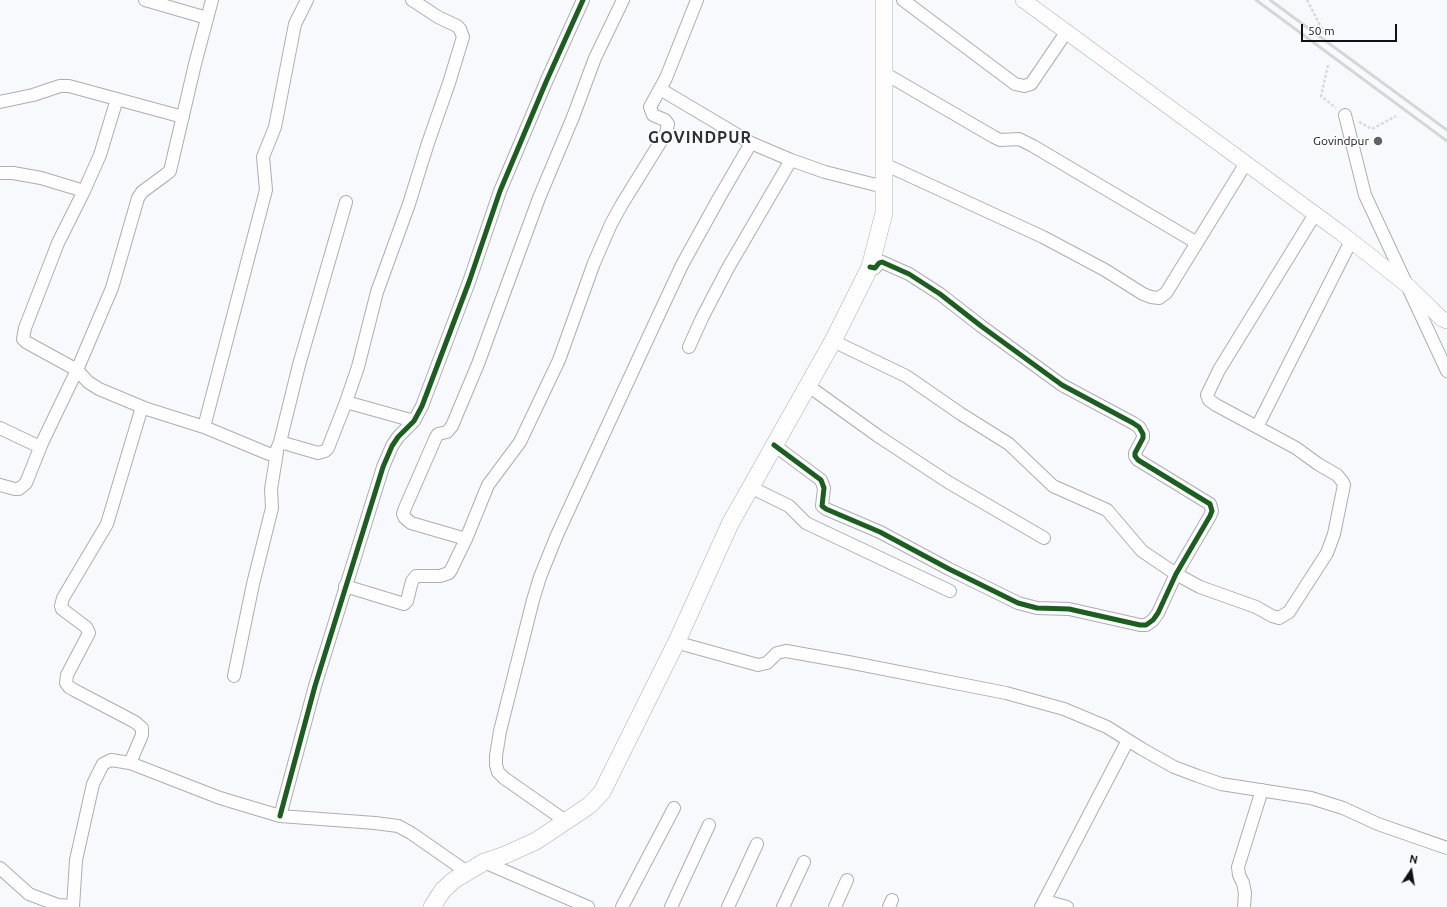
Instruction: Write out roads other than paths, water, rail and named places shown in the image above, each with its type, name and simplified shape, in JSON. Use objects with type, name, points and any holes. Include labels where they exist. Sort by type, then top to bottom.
[{"type":"main road","points":[[432,907],[443,890],[454,880],[484,862],[505,855],[536,841],[590,805],[602,792],[675,642],[730,524],[807,385],[834,341],[870,267],[884,213],[884,0]]},
{"type":"street","points":[[145,0],[207,18]]},
{"type":"street","points":[[0,485],[15,489],[26,483],[40,447],[77,370],[112,288],[138,198],[142,192],[170,170],[212,0]]},
{"type":"street","points":[[204,428],[266,190],[264,157],[275,127],[295,24],[307,0]]},
{"type":"street","points":[[278,447],[318,453],[325,451],[328,448],[358,367],[382,278],[398,236],[462,44],[463,37],[460,29],[438,17],[425,4],[412,0]]},
{"type":"street","points":[[280,816],[313,694],[345,586],[383,467],[392,446],[398,437],[414,421],[422,406],[464,297],[500,191],[546,82],[583,0]]},
{"type":"street","points":[[466,540],[411,523],[403,514],[436,437],[438,434],[447,432],[452,426],[478,364],[540,198],[573,118],[595,58],[622,0]]},
{"type":"street","points":[[345,586],[401,603],[406,603],[413,578],[416,576],[440,576],[449,573],[451,570],[466,540],[488,485],[520,442],[559,360],[594,262],[611,224],[666,133],[668,124],[665,120],[653,115],[650,107],[660,90],[697,0]]},
{"type":"street","points":[[903,0],[1015,84],[1024,86],[1030,84],[1067,31]]},
{"type":"street","points":[[1024,0],[1351,241],[1407,285],[1447,321]]},
{"type":"street","points":[[884,73],[1000,140],[1019,139],[1033,146],[1197,243]]},
{"type":"street","points":[[0,102],[33,95],[60,86],[69,86],[183,117]]},
{"type":"street","points":[[660,90],[751,143],[790,160],[825,172],[884,187]]},
{"type":"street","points":[[118,99],[100,155],[52,255],[23,333],[23,339],[77,370],[94,387],[142,407],[204,428],[269,454],[275,454],[278,447]]},
{"type":"street","points":[[1345,115],[1365,195],[1447,371]]},
{"type":"street","points":[[566,822],[504,778],[498,772],[496,765],[500,731],[533,600],[540,577],[557,535],[657,319],[693,245],[751,143]]},
{"type":"street","points":[[689,347],[728,268],[790,160]]},
{"type":"street","points":[[884,164],[1043,237],[1105,270],[1143,294],[1159,298],[1166,293],[1246,163]]},
{"type":"street","points":[[0,173],[13,173],[41,178],[84,191]]},
{"type":"street","points":[[234,676],[253,584],[272,508],[272,484],[278,447],[299,365],[346,202]]},
{"type":"street","points":[[834,341],[906,376],[961,414],[1009,444],[1053,486],[1107,510],[1142,551],[1176,574],[1200,587],[1279,618],[1289,612],[1327,553],[1334,534],[1344,485],[1337,475],[1318,464],[1296,448],[1216,405],[1209,400],[1207,395],[1219,370],[1315,214]]},
{"type":"street","points":[[1257,427],[1351,241]]},
{"type":"street","points":[[774,445],[821,480],[824,488],[822,506],[826,509],[880,532],[949,569],[1018,603],[1037,608],[1069,609],[1130,624],[1146,625],[1153,620],[1158,613],[1176,574],[1210,516],[1212,508],[1210,504],[1138,460],[1135,453],[1143,438],[1143,434],[1139,427],[1062,385],[940,294],[909,274],[882,262],[875,268],[870,267]]},
{"type":"street","points":[[807,385],[878,436],[948,482],[1044,538]]},
{"type":"street","points":[[346,402],[414,421]]},
{"type":"street","points":[[130,763],[142,734],[142,728],[135,722],[68,687],[66,683],[67,675],[89,633],[86,627],[62,609],[61,606],[63,598],[107,524],[142,407]]},
{"type":"street","points":[[0,428],[40,447]]},
{"type":"street","points":[[750,488],[789,506],[806,524],[950,592]]},
{"type":"street","points":[[675,642],[758,665],[766,663],[777,653],[786,651],[1006,693],[1064,709],[1107,727],[1174,767],[1198,776],[1221,784],[1311,798],[1343,808],[1378,824],[1447,848]]},
{"type":"street","points":[[1067,907],[1043,904],[1128,740]]},
{"type":"street","points":[[0,868],[29,894],[58,905],[73,906],[76,860],[93,784],[103,764],[110,760],[130,763],[220,798],[280,816],[398,826],[411,833],[467,872]]},
{"type":"street","points":[[1244,907],[1245,893],[1238,867],[1262,790]]},
{"type":"street","points":[[622,907],[674,808]]},
{"type":"street","points":[[671,907],[709,825]]},
{"type":"street","points":[[728,907],[757,844]]},
{"type":"street","points":[[484,862],[565,902],[588,907]]},
{"type":"street","points":[[783,907],[804,862]]},
{"type":"street","points":[[835,907],[847,880]]},
{"type":"railway","points":[[1256,0],[1447,141]]},
{"type":"railway","points":[[1270,0],[1447,130]]},
{"type":"place","name":"Govindpur","points":[[1378,141]]},
{"type":"district","name":"GOVINDPUR","points":[[700,138]]}]
